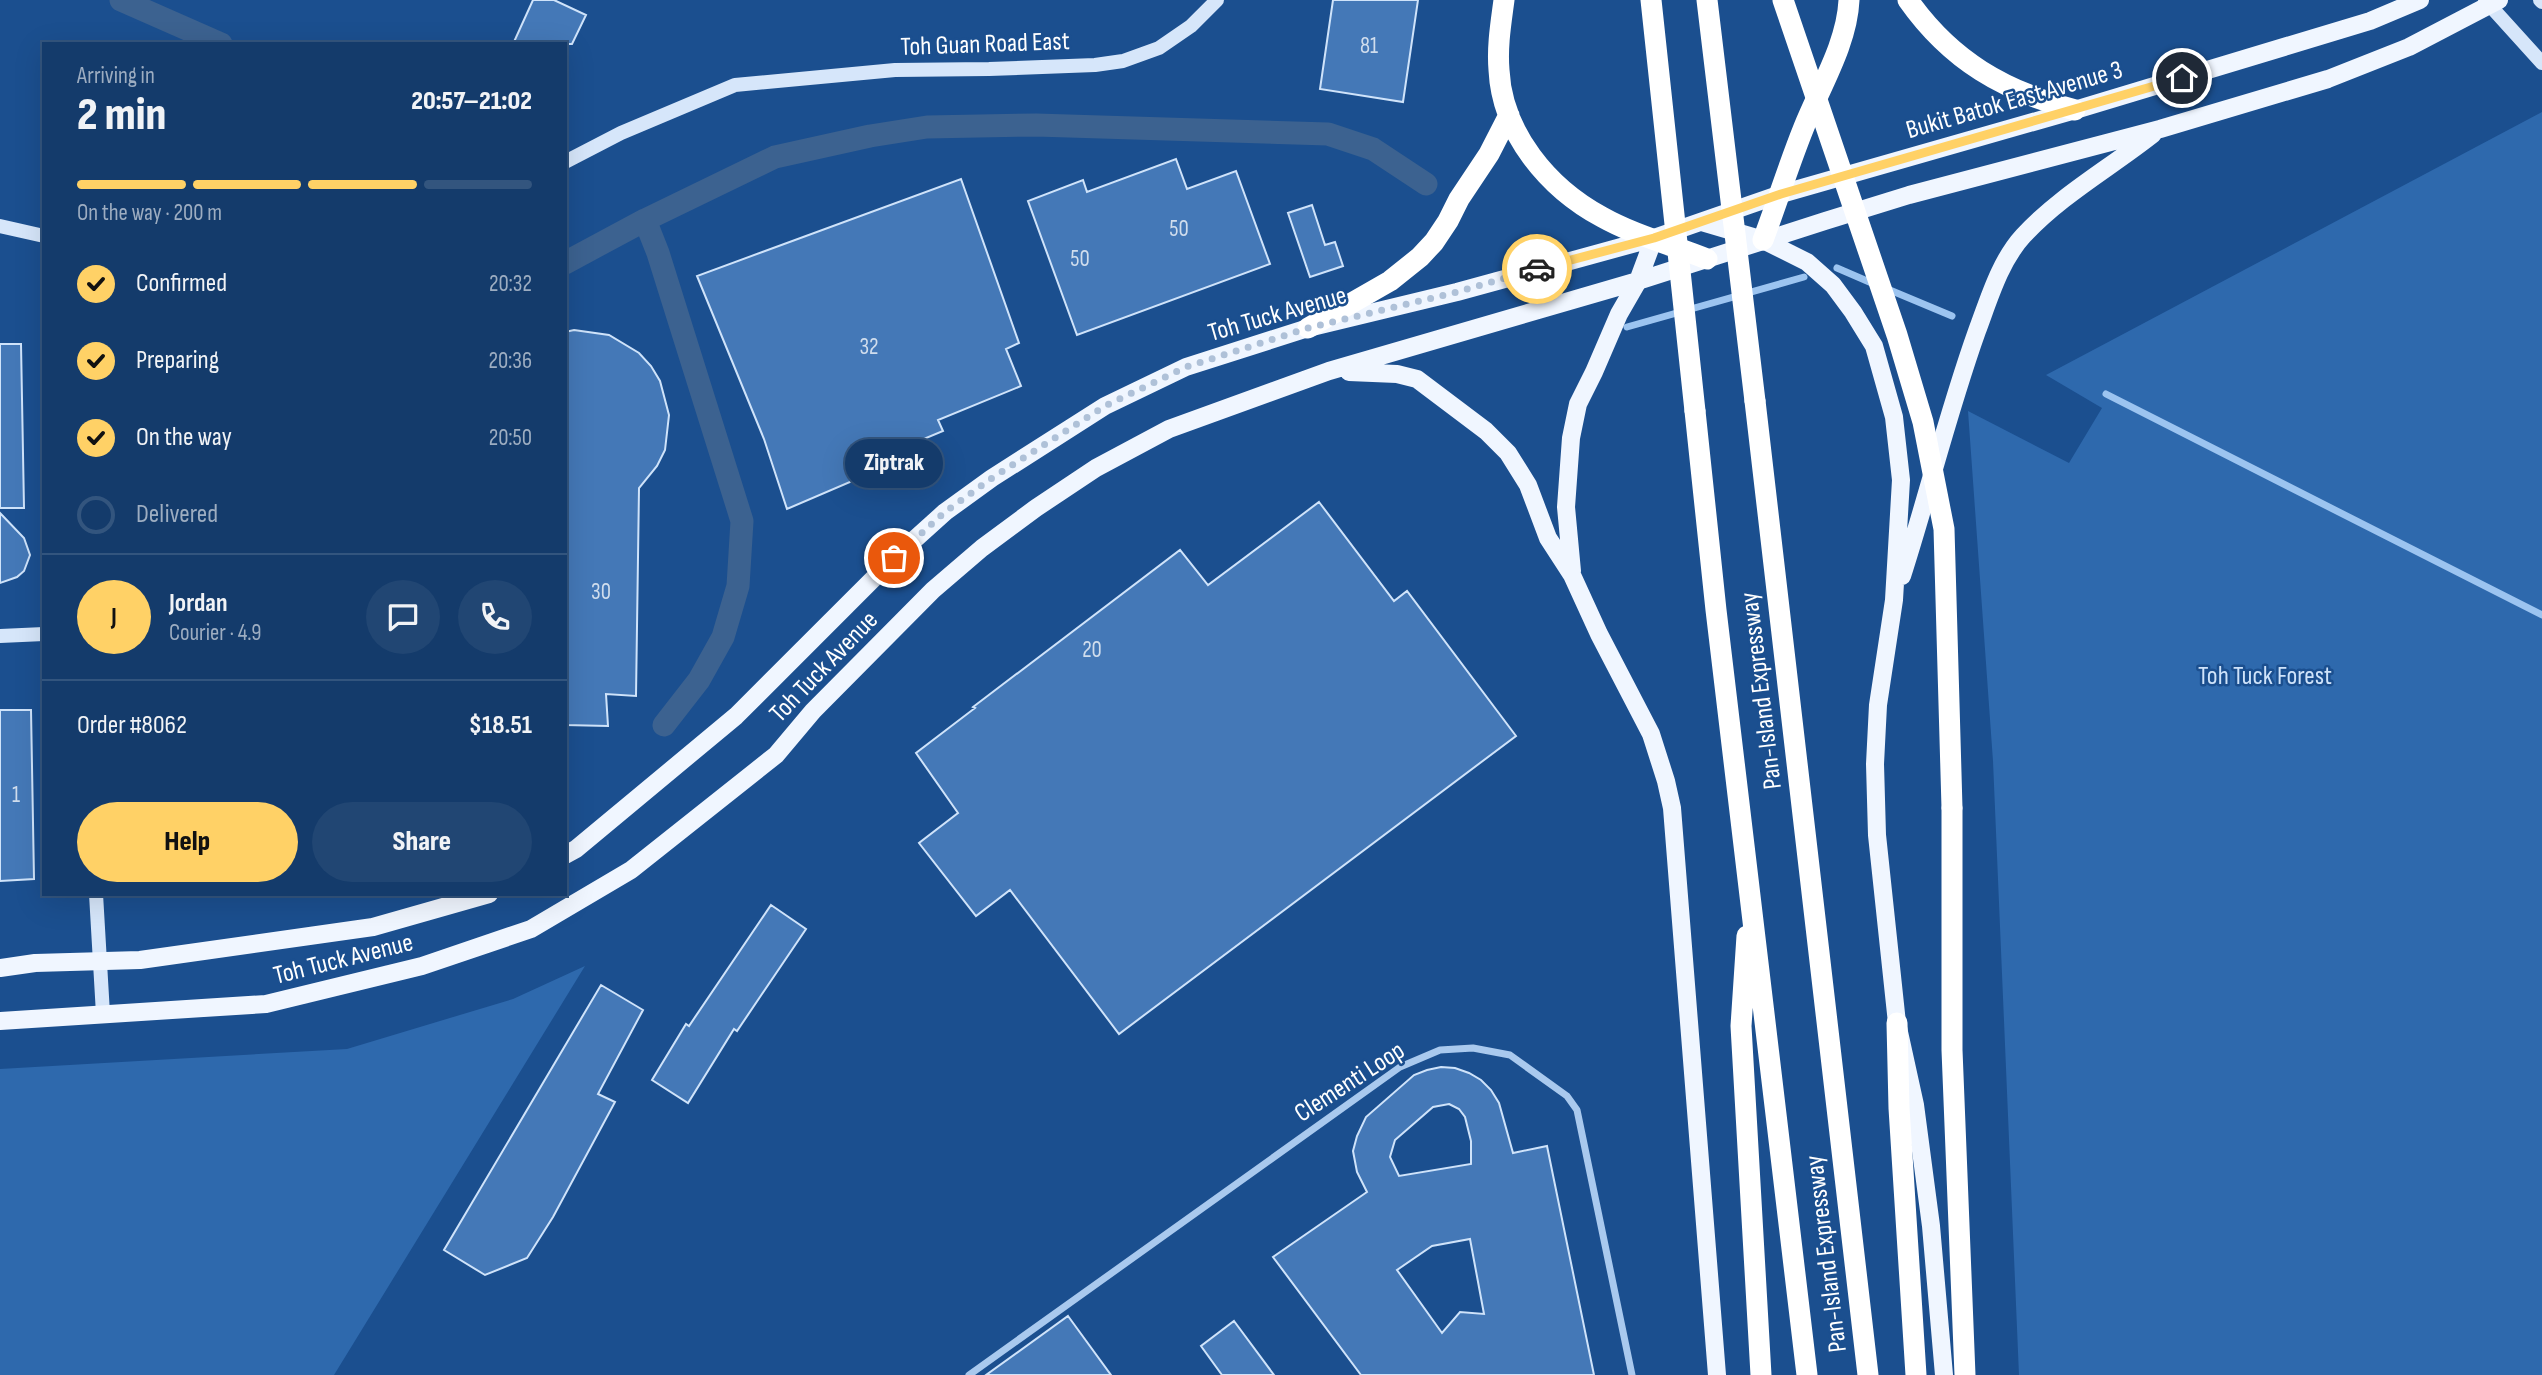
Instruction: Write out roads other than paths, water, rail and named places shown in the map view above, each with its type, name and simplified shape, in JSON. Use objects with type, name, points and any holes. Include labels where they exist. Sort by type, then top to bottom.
[{"type":"highway","points":[[1504,0],[1499,32],[1499,72],[1509,115],[1523,146],[1546,176],[1569,196],[1605,219],[1707,259]]},
{"type":"highway","name":"Pan-Island Expressway","points":[[1651,0],[1695,411],[1807,1375]]},
{"type":"highway","name":"Pan-Island Expressway","points":[[1707,0],[1868,1375]]},
{"type":"highway","points":[[1783,0],[1897,335],[1926,436],[1944,529],[1952,808],[1952,1051],[1965,1375]]},
{"type":"highway","points":[[1763,240],[1797,143],[1838,48],[1849,13],[1850,0]]},
{"type":"highway","points":[[1908,0],[1927,27],[1953,52],[1981,71],[2030,96],[2075,110]]},
{"type":"highway","points":[[1308,328],[1390,281],[1420,257],[1448,221],[1459,198],[1489,154],[1509,115]]},
{"type":"highway","points":[[1752,906],[1745,947],[1741,1026],[1761,1375]]},
{"type":"highway","points":[[1897,1023],[1899,1108],[1916,1375]]},
{"type":"main road","name":"Bukit Batok East Avenue 3","points":[[1702,222],[1781,194],[2075,110],[2370,21],[2420,0]]},
{"type":"main road","points":[[1707,259],[1909,195],[2160,129],[2328,79],[2409,47],[2491,2]]},
{"type":"main road","points":[[1894,600],[1971,349],[1993,287],[2010,256],[2022,237],[2065,197],[2160,129]]},
{"type":"main road","points":[[1702,222],[1763,240],[1807,262],[1833,285],[1874,346],[1894,417],[1901,480],[1894,600],[1878,705],[1875,764],[1877,835],[1897,1023],[1915,1105],[1931,1226],[1944,1375]]},
{"type":"main road","name":"Toh Tuck Avenue","points":[[567,854],[736,716],[894,558],[945,512],[1105,406],[1186,367],[1308,328],[1457,292],[1654,238],[1702,222]]},
{"type":"main road","points":[[1572,575],[1566,508],[1578,404],[1619,314],[1638,281],[1654,238]]},
{"type":"main road","name":"Toh Tuck Avenue","points":[[0,1021],[266,1004],[422,967],[531,929],[631,870],[776,755],[813,711],[933,590],[1036,508],[1096,468],[1169,429],[1329,371],[1379,359],[1707,259]]},
{"type":"main road","points":[[1329,371],[1397,374],[1417,379],[1486,431],[1508,453],[1528,485],[1548,538],[1572,575],[1651,734],[1672,808],[1717,1375]]},
{"type":"main road","name":"Toh Tuck Avenue","points":[[0,968],[140,960],[373,927],[482,896]]},
{"type":"street","name":"Toh Guan Road East","points":[[567,161],[621,133],[735,85],[895,70],[1016,68],[1123,61],[1159,48],[1191,26],[1217,0]]},
{"type":"street","points":[[2491,2],[2542,63]]},
{"type":"street","points":[[0,226],[42,236]]},
{"type":"street","points":[[0,636],[42,634]]},
{"type":"street","points":[[96,896],[103,1014]]},
{"type":"street","name":"Clementi Loop","points":[[969,1375],[1400,1067],[1440,1050],[1474,1048],[1510,1055],[1567,1096],[1577,1110],[1632,1375]]},
{"type":"waterway","points":[[121,0],[216,42]]},
{"type":"waterway","points":[[645,220],[775,157],[870,136],[927,127],[1036,125],[1328,134],[1373,149],[1426,184]]},
{"type":"waterway","points":[[567,262],[645,220],[658,253],[742,521],[738,586],[723,637],[699,680],[664,725]]},
{"type":"waterway","points":[[1837,268],[1874,284]]},
{"type":"waterway","points":[[1627,327],[1804,277]]},
{"type":"waterway","points":[[1885,288],[1952,316]]},
{"type":"waterway","points":[[2106,394],[2542,615]]},
{"type":"place","name":"Ziptrak","points":[[894,558]]},
{"type":"park label","name":"Toh Tuck Forest","points":[[2265,675]]}]
